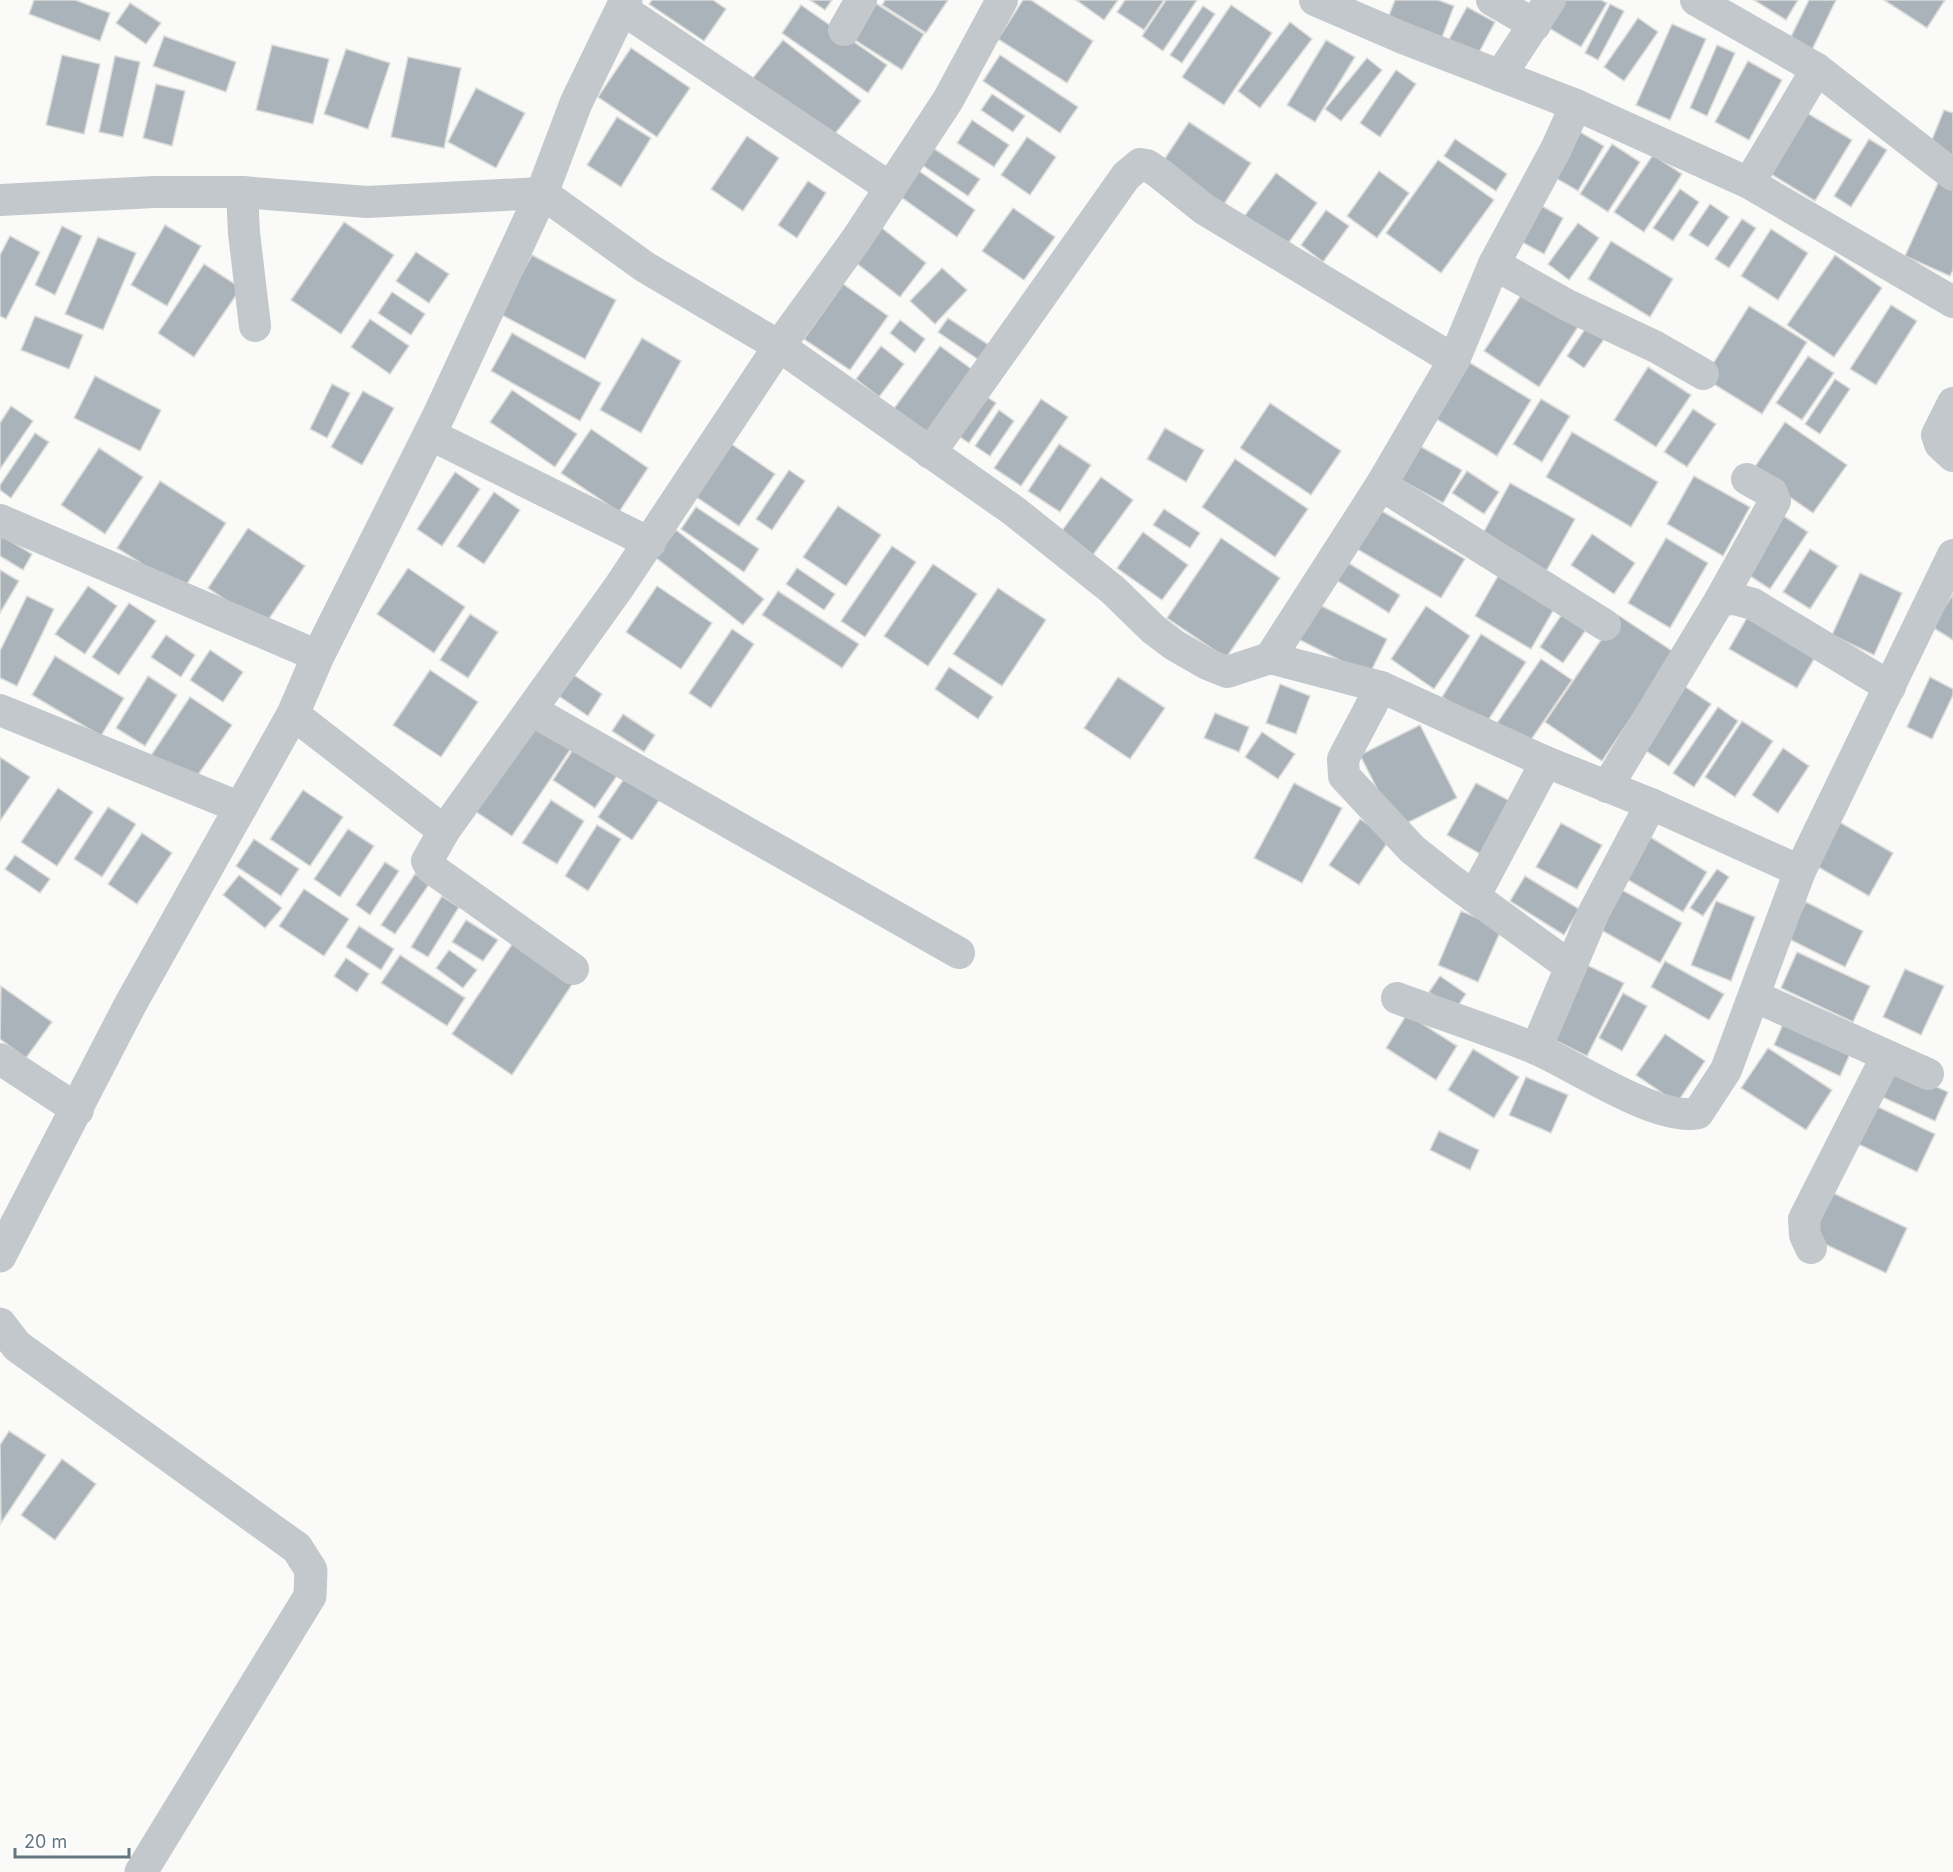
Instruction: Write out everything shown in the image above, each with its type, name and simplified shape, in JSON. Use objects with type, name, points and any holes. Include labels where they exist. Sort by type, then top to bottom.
[{"type":"street","points":[[844,30],[861,0]]},
{"type":"street","points":[[573,969],[431,868],[427,861],[428,854],[650,543],[779,346],[856,240],[948,100],[1002,0]]},
{"type":"street","points":[[1492,0],[1542,13],[1500,76]]},
{"type":"street","points":[[1697,0],[1817,69],[1953,175]]},
{"type":"street","points":[[1326,2],[1500,76],[1576,105],[1749,183],[1953,302]]},
{"type":"street","points":[[0,1256],[78,1110],[130,1005],[293,714],[318,656],[429,434],[542,193],[576,103],[624,5],[889,187]]},
{"type":"street","points":[[1749,183],[1817,69]]},
{"type":"street","points":[[1270,658],[1381,485],[1454,360],[1494,264],[1551,159],[1576,105]]},
{"type":"street","points":[[930,453],[1126,176],[1140,164],[1147,165],[1160,173],[1204,208],[1454,360]]},
{"type":"street","points":[[0,200],[154,192],[242,192],[367,202],[542,193],[645,267],[779,346],[1014,511],[1113,590],[1153,629],[1174,645],[1207,664],[1227,672],[1270,658],[1381,687],[1546,762],[1651,804],[1800,871]]},
{"type":"street","points":[[242,192],[244,234],[255,326]]},
{"type":"street","points":[[1494,264],[1568,305],[1656,347],[1703,374]]},
{"type":"street","points":[[1953,403],[1937,435],[1940,444],[1953,456]]},
{"type":"street","points":[[429,434],[650,543]]},
{"type":"street","points":[[1607,787],[1720,600],[1775,501],[1772,493],[1747,479]]},
{"type":"street","points":[[1381,485],[1605,625]]},
{"type":"street","points":[[0,520],[318,656]]},
{"type":"street","points":[[1397,998],[1536,1049],[1657,1107],[1689,1115],[1698,1113],[1726,1070],[1800,871],[1953,555]]},
{"type":"street","points":[[1720,600],[1735,599],[1753,604],[1890,687]]},
{"type":"street","points":[[1381,687],[1343,759],[1344,776],[1412,849],[1571,967]]},
{"type":"street","points":[[0,710],[241,808]]},
{"type":"street","points":[[531,710],[959,953]]},
{"type":"street","points":[[293,714],[444,831]]},
{"type":"street","points":[[1474,897],[1546,762]]},
{"type":"street","points":[[1536,1049],[1594,912],[1651,804]]},
{"type":"street","points":[[1754,996],[1928,1074]]},
{"type":"street","points":[[1811,1248],[1804,1235],[1804,1219],[1887,1056]]},
{"type":"street","points":[[0,1059],[78,1110]]},
{"type":"street","points":[[0,1324],[17,1346],[297,1548],[311,1570],[310,1596],[141,1872]]},
{"type":"building","points":[[34,0],[75,0],[110,13],[100,41],[29,14]]},
{"type":"building","points":[[652,0],[713,0],[726,9],[704,41],[649,4]]},
{"type":"building","points":[[810,0],[832,0],[825,10]]},
{"type":"building","points":[[885,0],[948,0],[926,33],[882,5]]},
{"type":"building","points":[[1023,0],[1031,0],[1093,41],[1067,83],[998,39]]},
{"type":"building","points":[[1076,0],[1118,0],[1104,20]]},
{"type":"building","points":[[1125,0],[1164,0],[1144,30],[1117,12]]},
{"type":"building","points":[[1166,0],[1197,0],[1163,51],[1142,36]]},
{"type":"building","points":[[1395,0],[1438,0],[1454,6],[1439,45],[1386,23]]},
{"type":"building","points":[[1563,0],[1601,0],[1607,3],[1581,47],[1547,27]]},
{"type":"building","points":[[1754,0],[1798,0],[1786,20]]},
{"type":"building","points":[[1809,0],[1836,0],[1808,58],[1786,47]]},
{"type":"building","points":[[1884,0],[1945,0],[1927,28]]},
{"type":"building","points":[[872,1],[924,34],[902,70],[850,37]]},
{"type":"building","points":[[130,3],[161,23],[146,44],[116,23]]},
{"type":"building","points":[[1610,4],[1624,11],[1598,60],[1585,53]]},
{"type":"building","points":[[801,5],[887,65],[868,93],[782,33]]},
{"type":"building","points":[[1231,5],[1272,33],[1224,105],[1182,77]]},
{"type":"building","points":[[1203,6],[1215,14],[1182,63],[1170,55]]},
{"type":"building","points":[[1467,7],[1495,22],[1475,60],[1446,45]]},
{"type":"building","points":[[1638,18],[1658,32],[1624,81],[1604,67]]},
{"type":"building","points":[[1290,22],[1312,39],[1260,108],[1238,91]]},
{"type":"building","points":[[1672,24],[1706,39],[1670,120],[1636,105]]},
{"type":"building","points":[[164,36],[236,62],[226,92],[153,66]]},
{"type":"building","points":[[783,40],[861,101],[830,140],[752,79]]},
{"type":"building","points":[[1326,40],[1355,57],[1315,122],[1287,105]]},
{"type":"building","points":[[272,45],[329,59],[313,124],[256,110]]},
{"type":"building","points":[[1717,45],[1735,53],[1707,116],[1690,108]]},
{"type":"building","points":[[631,48],[690,88],[657,137],[598,97]]},
{"type":"building","points":[[346,49],[390,63],[368,129],[324,114]]},
{"type":"building","points":[[62,55],[100,64],[84,134],[46,125]]},
{"type":"building","points":[[1000,55],[1078,107],[1060,133],[983,81]]},
{"type":"building","points":[[115,56],[140,62],[123,137],[99,132]]},
{"type":"building","points":[[408,57],[461,68],[444,148],[391,137]]},
{"type":"building","points":[[1367,58],[1382,70],[1341,121],[1325,109]]},
{"type":"building","points":[[1748,61],[1782,80],[1749,140],[1715,122]]},
{"type":"building","points":[[1396,70],[1416,84],[1380,137],[1360,123]]},
{"type":"building","points":[[156,84],[185,91],[172,146],[143,138]]},
{"type":"building","points":[[476,88],[525,113],[496,168],[448,142]]},
{"type":"building","points":[[992,94],[1025,116],[1013,132],[981,110]]},
{"type":"building","points":[[1944,110],[1953,113],[1953,157],[1929,147]]},
{"type":"building","points":[[1807,113],[1852,140],[1815,201],[1771,174]]},
{"type":"building","points":[[617,117],[651,138],[621,187],[587,165]]},
{"type":"building","points":[[972,120],[1009,145],[994,167],[957,143]]},
{"type":"building","points":[[1189,122],[1251,163],[1220,210],[1158,169]]},
{"type":"building","points":[[1580,132],[1604,146],[1578,191],[1554,177]]},
{"type":"building","points":[[747,136],[779,158],[743,211],[711,189]]},
{"type":"building","points":[[1027,137],[1056,157],[1030,195],[1001,175]]},
{"type":"building","points":[[1455,139],[1507,174],[1496,191],[1444,156]]},
{"type":"building","points":[[1869,139],[1887,150],[1851,207],[1834,196]]},
{"type":"building","points":[[1612,144],[1640,162],[1608,212],[1580,194]]},
{"type":"building","points":[[933,148],[980,179],[968,196],[922,165]]},
{"type":"building","points":[[1653,155],[1682,174],[1644,232],[1614,212]]},
{"type":"building","points":[[1438,160],[1494,200],[1441,273],[1386,233]]},
{"type":"building","points":[[919,171],[975,210],[957,237],[901,197]]},
{"type":"building","points":[[1379,171],[1409,193],[1377,238],[1347,216]]},
{"type":"building","points":[[1276,173],[1317,203],[1282,252],[1240,222]]},
{"type":"building","points":[[808,181],[826,193],[797,238],[778,225]]},
{"type":"building","points":[[1939,181],[1953,187],[1953,270],[1950,276],[1905,256]]},
{"type":"building","points":[[1680,189],[1699,202],[1673,241],[1653,228]]},
{"type":"building","points":[[1710,204],[1729,217],[1708,247],[1689,235]]},
{"type":"building","points":[[1542,206],[1563,218],[1544,254],[1522,242]]},
{"type":"building","points":[[1013,208],[1055,237],[1024,280],[982,251]]},
{"type":"building","points":[[1326,210],[1349,226],[1323,262],[1301,245]]},
{"type":"building","points":[[1742,219],[1756,228],[1729,268],[1715,259]]},
{"type":"building","points":[[873,221],[926,263],[900,297],[846,255]]},
{"type":"building","points":[[344,222],[394,255],[341,334],[291,300]]},
{"type":"building","points":[[1578,223],[1599,238],[1569,280],[1548,264]]},
{"type":"building","points":[[165,225],[201,246],[167,306],[131,285]]},
{"type":"building","points":[[62,226],[82,236],[55,295],[35,285]]},
{"type":"building","points":[[1771,229],[1808,253],[1778,300],[1741,276]]},
{"type":"building","points":[[10,236],[40,252],[6,319],[0,316],[0,255]]},
{"type":"building","points":[[98,237],[136,253],[103,330],[65,314]]},
{"type":"building","points":[[1611,241],[1673,279],[1650,317],[1588,279]]},
{"type":"building","points":[[416,252],[449,274],[429,303],[396,281]]},
{"type":"building","points":[[532,255],[616,300],[585,359],[500,314]]},
{"type":"building","points":[[1835,255],[1882,288],[1834,357],[1787,325]]},
{"type":"building","points":[[204,264],[241,288],[194,357],[158,333]]},
{"type":"building","points":[[942,268],[967,290],[935,324],[910,301]]},
{"type":"building","points":[[843,284],[888,316],[850,370],[804,339]]},
{"type":"building","points":[[392,292],[425,314],[411,335],[378,313]]},
{"type":"building","points":[[1523,292],[1578,327],[1539,387],[1484,351]]},
{"type":"building","points":[[1891,305],[1917,321],[1876,385],[1850,369]]},
{"type":"building","points":[[1749,306],[1807,342],[1762,414],[1704,378]]},
{"type":"building","points":[[35,316],[83,335],[69,369],[21,350]]},
{"type":"building","points":[[948,318],[989,345],[979,360],[938,332]]},
{"type":"building","points":[[370,319],[409,346],[390,374],[351,347]]},
{"type":"building","points":[[900,320],[925,339],[915,353],[890,333]]},
{"type":"building","points":[[1589,323],[1607,335],[1584,368],[1567,356]]},
{"type":"building","points":[[512,333],[601,383],[580,421],[491,371]]},
{"type":"building","points":[[642,338],[681,361],[641,433],[600,410]]},
{"type":"building","points":[[881,346],[904,364],[879,397],[856,379]]},
{"type":"building","points":[[940,346],[974,371],[921,442],[887,418]]},
{"type":"building","points":[[1808,356],[1834,373],[1802,420],[1776,403]]},
{"type":"building","points":[[1467,361],[1531,400],[1497,456],[1433,417]]},
{"type":"building","points":[[1648,367],[1691,395],[1656,447],[1614,420]]},
{"type":"building","points":[[95,376],[161,410],[140,451],[74,418]]},
{"type":"building","points":[[1835,379],[1850,389],[1820,434],[1805,424]]},
{"type":"building","points":[[332,384],[350,393],[327,438],[310,429]]},
{"type":"building","points":[[512,390],[577,434],[555,467],[490,422]]},
{"type":"building","points":[[363,391],[394,408],[362,465],[331,447]]},
{"type":"building","points":[[981,393],[996,403],[969,443],[954,433]]},
{"type":"building","points":[[1041,399],[1068,417],[1021,486],[994,468]]},
{"type":"building","points":[[1541,399],[1570,416],[1542,462],[1513,444]]},
{"type":"building","points":[[1270,403],[1341,451],[1311,495],[1240,448]]},
{"type":"building","points":[[11,406],[33,421],[0,469],[0,423]]},
{"type":"building","points":[[1693,409],[1716,424],[1687,467],[1664,452]]},
{"type":"building","points":[[999,410],[1014,421],[990,456],[975,446]]},
{"type":"building","points":[[1785,422],[1847,465],[1813,513],[1752,471]]},
{"type":"building","points":[[1165,428],[1204,450],[1186,482],[1147,459]]},
{"type":"building","points":[[591,429],[648,468],[619,512],[561,473]]},
{"type":"building","points":[[1572,432],[1658,482],[1631,527],[1546,477]]},
{"type":"building","points":[[35,433],[49,442],[11,498],[0,490],[0,485]]},
{"type":"building","points":[[724,439],[775,474],[739,526],[689,492]]},
{"type":"building","points":[[1059,444],[1091,465],[1060,512],[1028,491]]},
{"type":"building","points":[[1418,445],[1462,470],[1443,503],[1399,479]]},
{"type":"building","points":[[99,448],[143,477],[105,534],[61,505]]},
{"type":"building","points":[[1235,459],[1308,509],[1275,557],[1202,507]]},
{"type":"building","points":[[789,470],[805,481],[772,530],[756,519]]},
{"type":"building","points":[[1467,471],[1499,492],[1484,514],[1452,493]]},
{"type":"building","points":[[455,472],[480,489],[442,546],[417,529]]},
{"type":"building","points":[[1694,476],[1750,507],[1723,556],[1667,524]]},
{"type":"building","points":[[1101,477],[1133,500],[1090,559],[1058,536]]},
{"type":"building","points":[[160,481],[226,523],[183,590],[117,548]]},
{"type":"building","points":[[1510,483],[1575,519],[1544,575],[1480,539]]},
{"type":"building","points":[[494,492],[520,510],[484,564],[457,546]]},
{"type":"building","points":[[838,506],[881,535],[846,586],[803,557]]},
{"type":"building","points":[[1373,506],[1465,559],[1441,598],[1350,545]]},
{"type":"building","points":[[696,507],[759,549],[744,572],[681,529]]},
{"type":"building","points":[[1164,509],[1200,533],[1190,548],[1153,525]]},
{"type":"building","points":[[1779,513],[1808,532],[1770,589],[1741,570]]},
{"type":"building","points":[[248,528],[305,566],[264,626],[208,588]]},
{"type":"building","points":[[676,530],[764,599],[743,625],[655,557]]},
{"type":"building","points":[[1143,532],[1188,565],[1162,600],[1117,568]]},
{"type":"building","points":[[1592,534],[1635,563],[1614,594],[1571,565]]},
{"type":"building","points":[[0,535],[32,554],[23,570],[0,556]]},
{"type":"building","points":[[1221,538],[1280,578],[1226,658],[1167,618]]},
{"type":"building","points":[[1666,538],[1708,563],[1670,628],[1628,603]]},
{"type":"building","points":[[892,546],[916,562],[865,637],[841,621]]},
{"type":"building","points":[[1810,549],[1838,566],[1810,609],[1783,592]]},
{"type":"building","points":[[1347,562],[1400,595],[1389,613],[1336,580]]},
{"type":"building","points":[[933,564],[977,594],[928,666],[884,636]]},
{"type":"building","points":[[408,568],[465,607],[434,653],[377,614]]},
{"type":"building","points":[[797,568],[835,594],[824,610],[786,584]]},
{"type":"building","points":[[0,570],[19,581],[0,613]]},
{"type":"building","points":[[1860,573],[1902,593],[1874,655],[1832,635]]},
{"type":"building","points":[[1498,576],[1554,609],[1531,649],[1475,616]]},
{"type":"building","points":[[88,586],[117,606],[85,654],[55,634]]},
{"type":"building","points":[[657,586],[712,623],[681,669],[626,632]]},
{"type":"building","points":[[998,588],[1046,620],[1002,686],[953,654]]},
{"type":"building","points":[[778,591],[859,644],[842,668],[762,615]]},
{"type":"building","points":[[1953,594],[1953,640],[1932,627]]},
{"type":"building","points":[[27,596],[54,609],[17,686],[0,678],[0,651]]},
{"type":"building","points":[[1312,601],[1387,639],[1369,675],[1294,637]]},
{"type":"building","points":[[129,603],[156,621],[119,675],[92,657]]},
{"type":"building","points":[[1426,606],[1470,636],[1434,689],[1391,659]]},
{"type":"building","points":[[1566,608],[1590,624],[1563,663],[1540,647]]},
{"type":"building","points":[[1752,609],[1820,649],[1797,688],[1729,649]]},
{"type":"building","points":[[470,614],[498,632],[468,678],[440,660]]},
{"type":"building","points":[[1618,615],[1675,653],[1602,761],[1545,722]]},
{"type":"building","points":[[732,629],[754,644],[711,708],[689,693]]},
{"type":"building","points":[[1481,634],[1526,662],[1485,725],[1442,697]]},
{"type":"building","points":[[166,635],[195,655],[181,677],[151,657]]},
{"type":"building","points":[[210,650],[243,672],[223,702],[190,680]]},
{"type":"building","points":[[55,656],[124,698],[101,736],[32,695]]},
{"type":"building","points":[[1541,659],[1572,680],[1526,747],[1495,726]]},
{"type":"building","points":[[949,667],[993,697],[978,719],[935,689]]},
{"type":"building","points":[[430,670],[478,702],[441,757],[393,725]]},
{"type":"building","points":[[568,671],[602,694],[588,716],[553,692]]},
{"type":"building","points":[[148,676],[177,695],[145,746],[116,728]]},
{"type":"building","points":[[1118,677],[1165,708],[1130,759],[1084,728]]},
{"type":"building","points":[[1930,677],[1953,689],[1953,695],[1932,739],[1907,727]]},
{"type":"building","points":[[1678,682],[1711,704],[1669,766],[1636,744]]},
{"type":"building","points":[[1280,684],[1310,696],[1296,734],[1266,723]]},
{"type":"building","points":[[190,697],[232,725],[191,785],[150,757]]},
{"type":"building","points":[[1718,707],[1738,721],[1694,787],[1673,773]]},
{"type":"building","points":[[1215,713],[1249,727],[1239,752],[1204,738]]},
{"type":"building","points":[[623,714],[655,735],[644,752],[612,731]]},
{"type":"building","points":[[529,718],[572,747],[512,836],[469,807]]},
{"type":"building","points":[[1742,721],[1773,741],[1735,797],[1705,777]]},
{"type":"building","points":[[1420,725],[1457,798],[1397,828],[1360,755]]},
{"type":"building","points":[[1262,732],[1295,754],[1278,779],[1245,757]]},
{"type":"building","points":[[578,742],[621,770],[595,808],[553,780]]},
{"type":"building","points":[[1783,748],[1809,766],[1778,813],[1752,795]]},
{"type":"building","points":[[0,757],[30,777],[0,821]]},
{"type":"building","points":[[628,773],[662,796],[632,840],[598,817]]},
{"type":"building","points":[[1294,783],[1342,808],[1302,883],[1254,858]]},
{"type":"building","points":[[1476,783],[1512,802],[1482,855],[1447,835]]},
{"type":"building","points":[[58,788],[93,812],[57,866],[21,842]]},
{"type":"building","points":[[303,790],[343,817],[310,866],[270,839]]},
{"type":"building","points":[[551,800],[584,821],[557,864],[522,843]]},
{"type":"building","points":[[108,807],[136,824],[102,877],[74,859]]},
{"type":"building","points":[[1360,819],[1390,839],[1359,885],[1329,865]]},
{"type":"building","points":[[1836,820],[1893,853],[1869,896],[1811,863]]},
{"type":"building","points":[[1561,823],[1602,845],[1577,889],[1536,867]]},
{"type":"building","points":[[597,825],[621,839],[588,891],[565,876]]},
{"type":"building","points":[[348,829],[374,846],[340,897],[314,879]]},
{"type":"building","points":[[1642,832],[1707,872],[1683,912],[1618,874]]},
{"type":"building","points":[[142,833],[172,853],[137,904],[108,884]]},
{"type":"building","points":[[254,839],[299,869],[281,896],[236,866]]},
{"type":"building","points":[[15,855],[50,879],[40,893],[5,869]]},
{"type":"building","points":[[385,862],[399,871],[370,915],[356,905]]},
{"type":"building","points":[[1717,869],[1729,877],[1703,916],[1690,908]]},
{"type":"building","points":[[415,874],[430,883],[395,934],[381,925]]},
{"type":"building","points":[[239,875],[282,908],[265,928],[223,895]]},
{"type":"building","points":[[1525,876],[1579,909],[1564,935],[1510,901]]},
{"type":"building","points":[[1613,885],[1682,923],[1660,963],[1592,925]]},
{"type":"building","points":[[304,889],[349,919],[324,956],[279,926]]},
{"type":"building","points":[[442,896],[459,907],[428,957],[411,947]]},
{"type":"building","points":[[1716,901],[1755,917],[1731,981],[1691,965]]},
{"type":"building","points":[[1806,902],[1863,931],[1845,967],[1787,938]]},
{"type":"building","points":[[1461,911],[1502,928],[1478,982],[1438,965]]},
{"type":"building","points":[[466,920],[498,940],[483,961],[452,942]]},
{"type":"building","points":[[359,926],[394,949],[381,970],[346,947]]},
{"type":"building","points":[[517,937],[577,977],[512,1075],[452,1034]]},
{"type":"building","points":[[449,950],[477,970],[463,988],[436,968]]},
{"type":"building","points":[[1797,952],[1870,986],[1853,1022],[1781,988]]},
{"type":"building","points":[[400,955],[465,998],[447,1026],[381,983]]},
{"type":"building","points":[[346,958],[369,974],[357,992],[334,976]]},
{"type":"building","points":[[1665,961],[1724,994],[1709,1020],[1651,987]]},
{"type":"building","points":[[1587,965],[1624,983],[1587,1056],[1550,1038]]},
{"type":"building","points":[[1905,969],[1944,986],[1921,1035],[1883,1017]]},
{"type":"building","points":[[1440,976],[1466,994],[1455,1010],[1429,992]]},
{"type":"building","points":[[1,986],[52,1022],[26,1058],[0,1039]]},
{"type":"building","points":[[1623,993],[1647,1006],[1622,1051],[1599,1038]]},
{"type":"building","points":[[1407,1014],[1457,1046],[1436,1080],[1386,1048]]},
{"type":"building","points":[[1787,1015],[1854,1045],[1840,1076],[1774,1045]]},
{"type":"building","points":[[1665,1034],[1705,1061],[1677,1103],[1636,1075]]},
{"type":"building","points":[[1768,1048],[1832,1090],[1806,1130],[1741,1088]]},
{"type":"building","points":[[1473,1049],[1519,1077],[1494,1118],[1448,1090]]},
{"type":"building","points":[[1893,1067],[1948,1092],[1935,1121],[1880,1096]]},
{"type":"building","points":[[1526,1077],[1568,1095],[1551,1133],[1509,1115]]},
{"type":"building","points":[[1874,1105],[1935,1134],[1917,1172],[1856,1143]]},
{"type":"building","points":[[1439,1131],[1479,1150],[1470,1170],[1430,1150]]},
{"type":"building","points":[[1833,1193],[1907,1228],[1886,1273],[1812,1238]]},
{"type":"building","points":[[9,1431],[46,1455],[1,1523],[0,1445]]},
{"type":"building","points":[[62,1459],[96,1484],[55,1540],[21,1515]]}]
